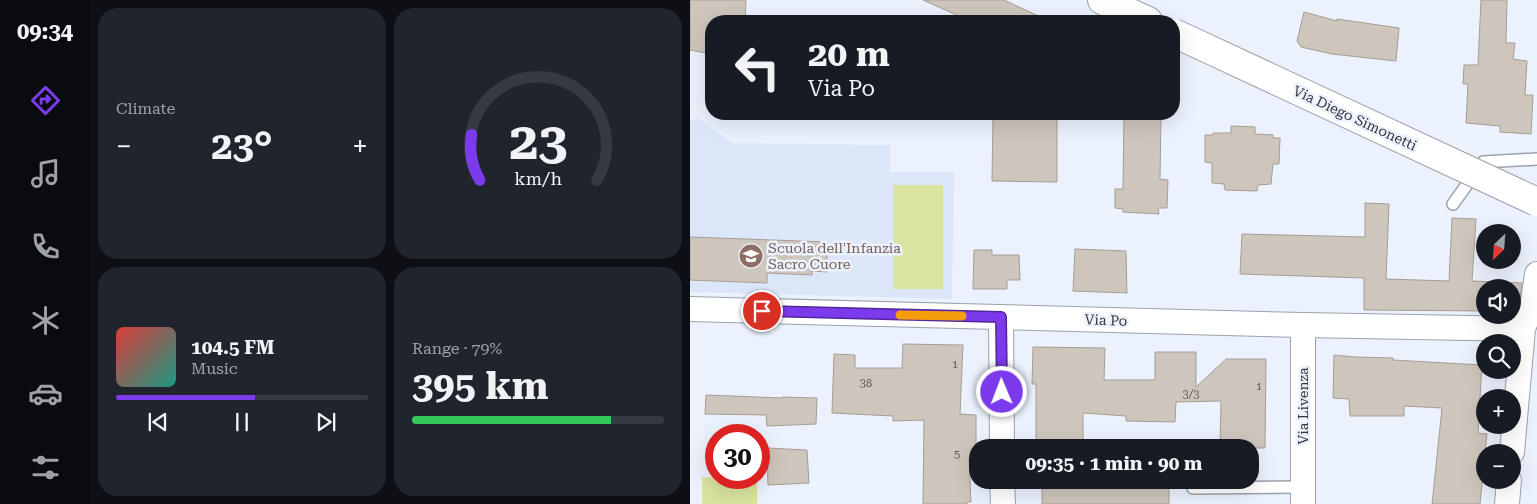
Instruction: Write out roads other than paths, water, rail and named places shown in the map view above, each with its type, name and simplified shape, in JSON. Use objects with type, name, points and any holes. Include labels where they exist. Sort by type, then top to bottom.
[{"type":"main road","points":[[1102,0],[1135,15]]},
{"type":"main road","name":"Via Diego Simonetti","points":[[1180,36],[1537,202]]},
{"type":"street","points":[[1513,444],[1523,329],[1534,302],[1537,274]]},
{"type":"street","name":"Via Po","points":[[690,309],[1523,329]]},
{"type":"street","points":[[1001,317],[1002,439]]},
{"type":"street","name":"Via Livenza","points":[[1303,496],[1304,325]]},
{"type":"street","points":[[1002,489],[1002,504]]},
{"type":"street","points":[[1507,504],[1508,489]]},
{"type":"lane","points":[[1453,204],[1483,162],[1537,159]]},
{"type":"lane","name":"Via Livenza","points":[[1207,489],[1303,496]]},
{"type":"place","name":"Scuola dell'Infanzia Sacro Cuore","points":[[751,256]]}]
